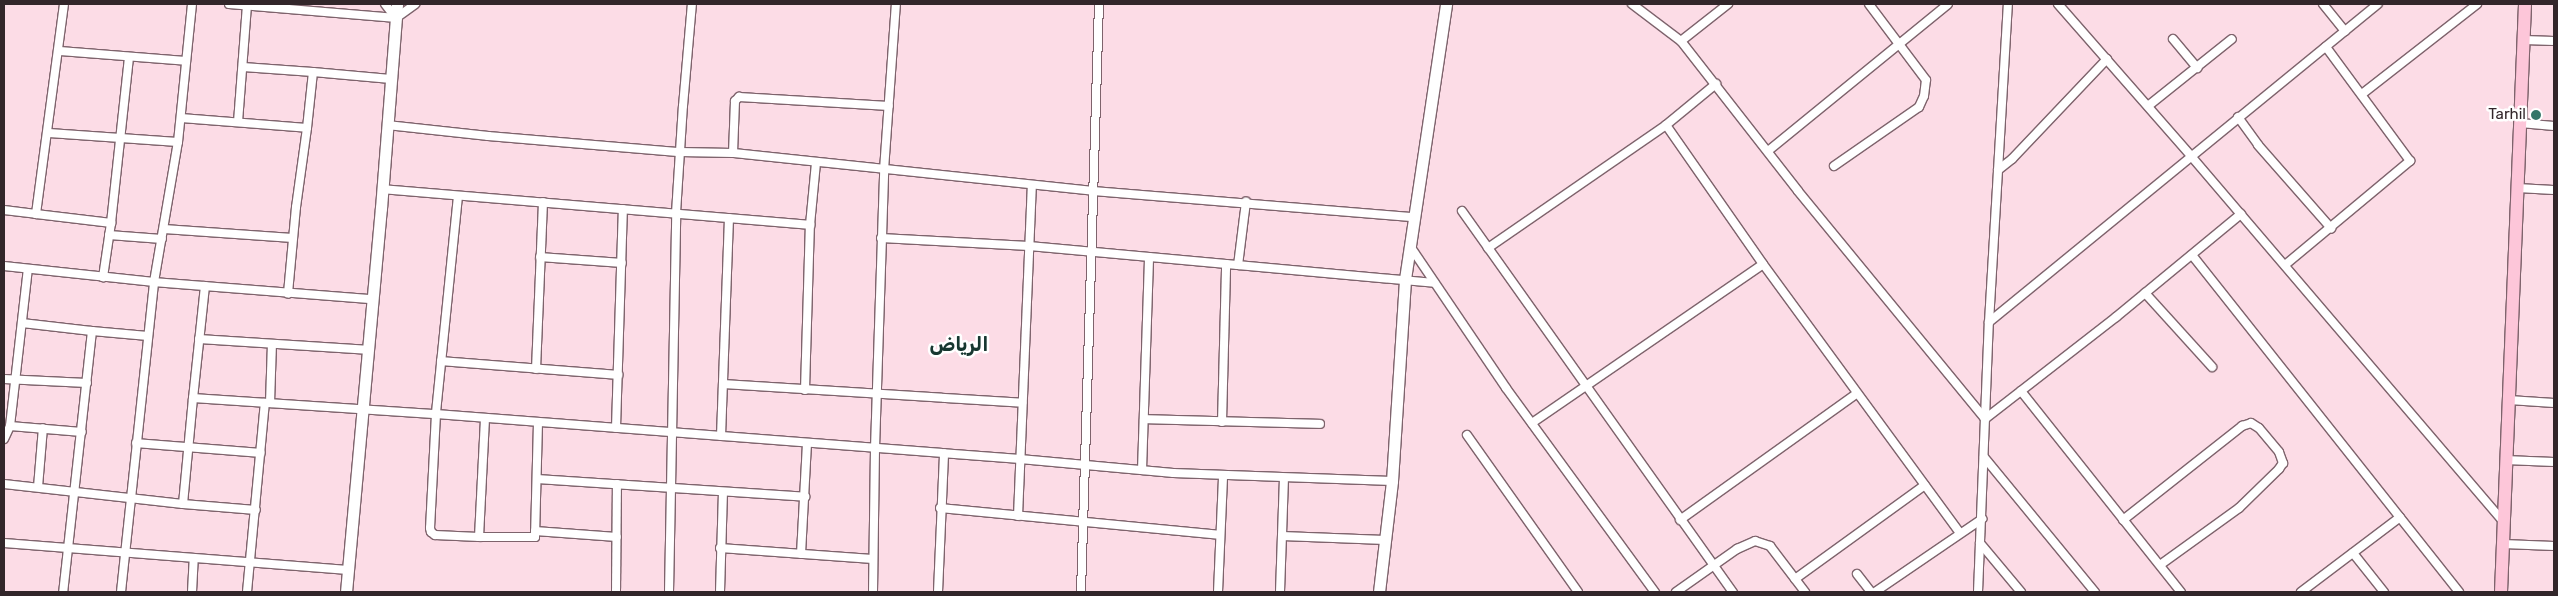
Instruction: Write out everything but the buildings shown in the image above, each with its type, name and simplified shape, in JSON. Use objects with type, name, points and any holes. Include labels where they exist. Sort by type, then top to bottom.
[{"type":"main road","points":[[2501,592],[2525,4]]},
{"type":"street","points":[[36,214],[60,51],[64,4]]},
{"type":"street","points":[[121,592],[154,282],[178,142],[192,4]]},
{"type":"street","points":[[229,4],[300,7],[396,18],[414,4]]},
{"type":"street","points":[[385,4],[396,18]]},
{"type":"street","points":[[346,592],[397,4]]},
{"type":"street","points":[[669,592],[670,432],[676,213],[692,4]]},
{"type":"street","points":[[873,592],[874,448],[884,170],[896,4]]},
{"type":"street","points":[[1081,592],[1099,4]]},
{"type":"street","points":[[1379,592],[1392,481],[1405,279],[1446,4]]},
{"type":"street","points":[[1632,4],[1681,41],[1984,419]]},
{"type":"street","points":[[1681,41],[1728,4]]},
{"type":"street","points":[[1834,166],[1918,107],[1924,96],[1926,80],[1869,4]]},
{"type":"street","points":[[1768,151],[1948,4]]},
{"type":"street","points":[[1978,592],[1984,419],[2008,4]]},
{"type":"street","points":[[2058,4],[2285,265],[2504,522]]},
{"type":"street","points":[[2323,4],[2345,31]]},
{"type":"street","points":[[1989,322],[2378,4]]},
{"type":"street","points":[[2362,94],[2477,4]]},
{"type":"street","points":[[238,122],[247,5]]},
{"type":"street","points":[[2173,39],[2197,68]]},
{"type":"street","points":[[2148,106],[2232,39]]},
{"type":"street","points":[[2524,40],[2554,41]]},
{"type":"street","points":[[2285,265],[2410,161],[2326,47]]},
{"type":"street","points":[[60,51],[186,61]]},
{"type":"street","points":[[103,277],[110,235],[121,139],[128,57]]},
{"type":"street","points":[[1998,170],[2012,159],[2107,59]]},
{"type":"street","points":[[242,67],[391,79]]},
{"type":"street","points":[[288,294],[313,72]]},
{"type":"street","points":[[1488,248],[1666,125],[1716,84]]},
{"type":"street","points":[[733,153],[734,101],[739,97],[889,106]]},
{"type":"street","points":[[181,118],[307,128]]},
{"type":"street","points":[[2238,118],[2258,145],[2331,228]]},
{"type":"street","points":[[2520,123],[2554,126]]},
{"type":"street","points":[[387,124],[488,136],[680,152],[733,153],[1094,191],[1246,202],[1413,218]]},
{"type":"street","points":[[1666,125],[1856,394],[1926,485],[1960,533]]},
{"type":"street","points":[[49,133],[178,142]]},
{"type":"street","points":[[805,390],[810,225],[816,163]]},
{"type":"street","points":[[1018,516],[1032,185]]},
{"type":"street","points":[[2517,188],[2554,190]]},
{"type":"street","points":[[382,189],[810,225]]},
{"type":"street","points":[[458,196],[436,414],[430,528],[434,535],[535,538],[538,422]]},
{"type":"street","points":[[536,369],[542,202]]},
{"type":"street","points":[[1238,265],[1246,202]]},
{"type":"street","points":[[616,428],[624,209]]},
{"type":"street","points":[[4,210],[111,224]]},
{"type":"street","points":[[1462,211],[1733,592]]},
{"type":"street","points":[[1984,419],[2021,392],[2241,214]]},
{"type":"street","points":[[721,436],[729,218]]},
{"type":"street","points":[[164,229],[293,238]]},
{"type":"street","points":[[110,235],[162,239]]},
{"type":"street","points":[[882,238],[1029,246],[1434,283]]},
{"type":"street","points":[[1409,245],[1532,423],[1655,592]]},
{"type":"street","points":[[2192,255],[2459,592]]},
{"type":"street","points":[[1142,470],[1149,257]]},
{"type":"street","points":[[540,258],[622,263]]},
{"type":"street","points":[[1222,422],[1226,264]]},
{"type":"street","points":[[1532,423],[1763,264]]},
{"type":"street","points":[[4,266],[154,282],[288,294],[372,299]]},
{"type":"street","points":[[4,439],[10,426],[28,269]]},
{"type":"street","points":[[184,504],[205,286]]},
{"type":"street","points":[[2145,293],[2212,367]]},
{"type":"street","points":[[22,323],[148,336]]},
{"type":"street","points":[[63,592],[92,331]]},
{"type":"street","points":[[199,339],[368,350]]},
{"type":"street","points":[[247,592],[268,403],[272,344]]},
{"type":"street","points":[[441,361],[618,375]]},
{"type":"street","points":[[4,378],[87,383]]},
{"type":"street","points":[[723,384],[1022,403]]},
{"type":"street","points":[[2021,392],[2181,592]]},
{"type":"street","points":[[1680,520],[1856,394]]},
{"type":"street","points":[[193,398],[436,414],[1222,476],[1392,481]]},
{"type":"street","points":[[2509,400],[2554,403]]},
{"type":"street","points":[[479,537],[485,418]]},
{"type":"street","points":[[1144,419],[1320,424]]},
{"type":"street","points":[[2123,520],[2242,426],[2250,423],[2258,428],[2279,452],[2283,463],[2279,469],[2240,508],[2160,565]]},
{"type":"street","points":[[10,426],[82,432]]},
{"type":"street","points":[[38,487],[43,428]]},
{"type":"street","points":[[1467,436],[1578,592]]},
{"type":"street","points":[[801,554],[808,443]]},
{"type":"street","points":[[136,444],[261,453]]},
{"type":"street","points":[[938,592],[940,508],[944,453]]},
{"type":"street","points":[[1984,457],[2095,592]]},
{"type":"street","points":[[2505,460],[2554,462]]},
{"type":"street","points":[[1218,592],[1222,476]]},
{"type":"street","points":[[537,479],[805,497]]},
{"type":"street","points":[[1280,592],[1284,479]]},
{"type":"street","points":[[4,484],[38,487],[74,494],[256,510]]},
{"type":"street","points":[[616,592],[617,484]]},
{"type":"street","points":[[1795,578],[1926,485]]},
{"type":"street","points":[[720,592],[720,548],[724,492]]},
{"type":"street","points":[[940,508],[1219,535]]},
{"type":"street","points":[[2302,592],[2400,517]]},
{"type":"street","points":[[1857,574],[1873,592],[1982,519]]},
{"type":"street","points":[[535,532],[616,537]]},
{"type":"street","points":[[1282,536],[1385,540]]},
{"type":"street","points":[[1676,592],[1746,544],[1762,542],[1770,546],[1805,592]]},
{"type":"street","points":[[4,543],[69,550],[348,570]]},
{"type":"street","points":[[1980,543],[2021,592]]},
{"type":"street","points":[[2503,544],[2554,546]]},
{"type":"street","points":[[720,548],[873,559]]},
{"type":"street","points":[[2353,553],[2384,592]]},
{"type":"street","points":[[192,592],[194,558]]},
{"type":"place","name":"Tarhil","points":[[2536,115]]},
{"type":"district","name":"الرياض","points":[[959,344]]}]
